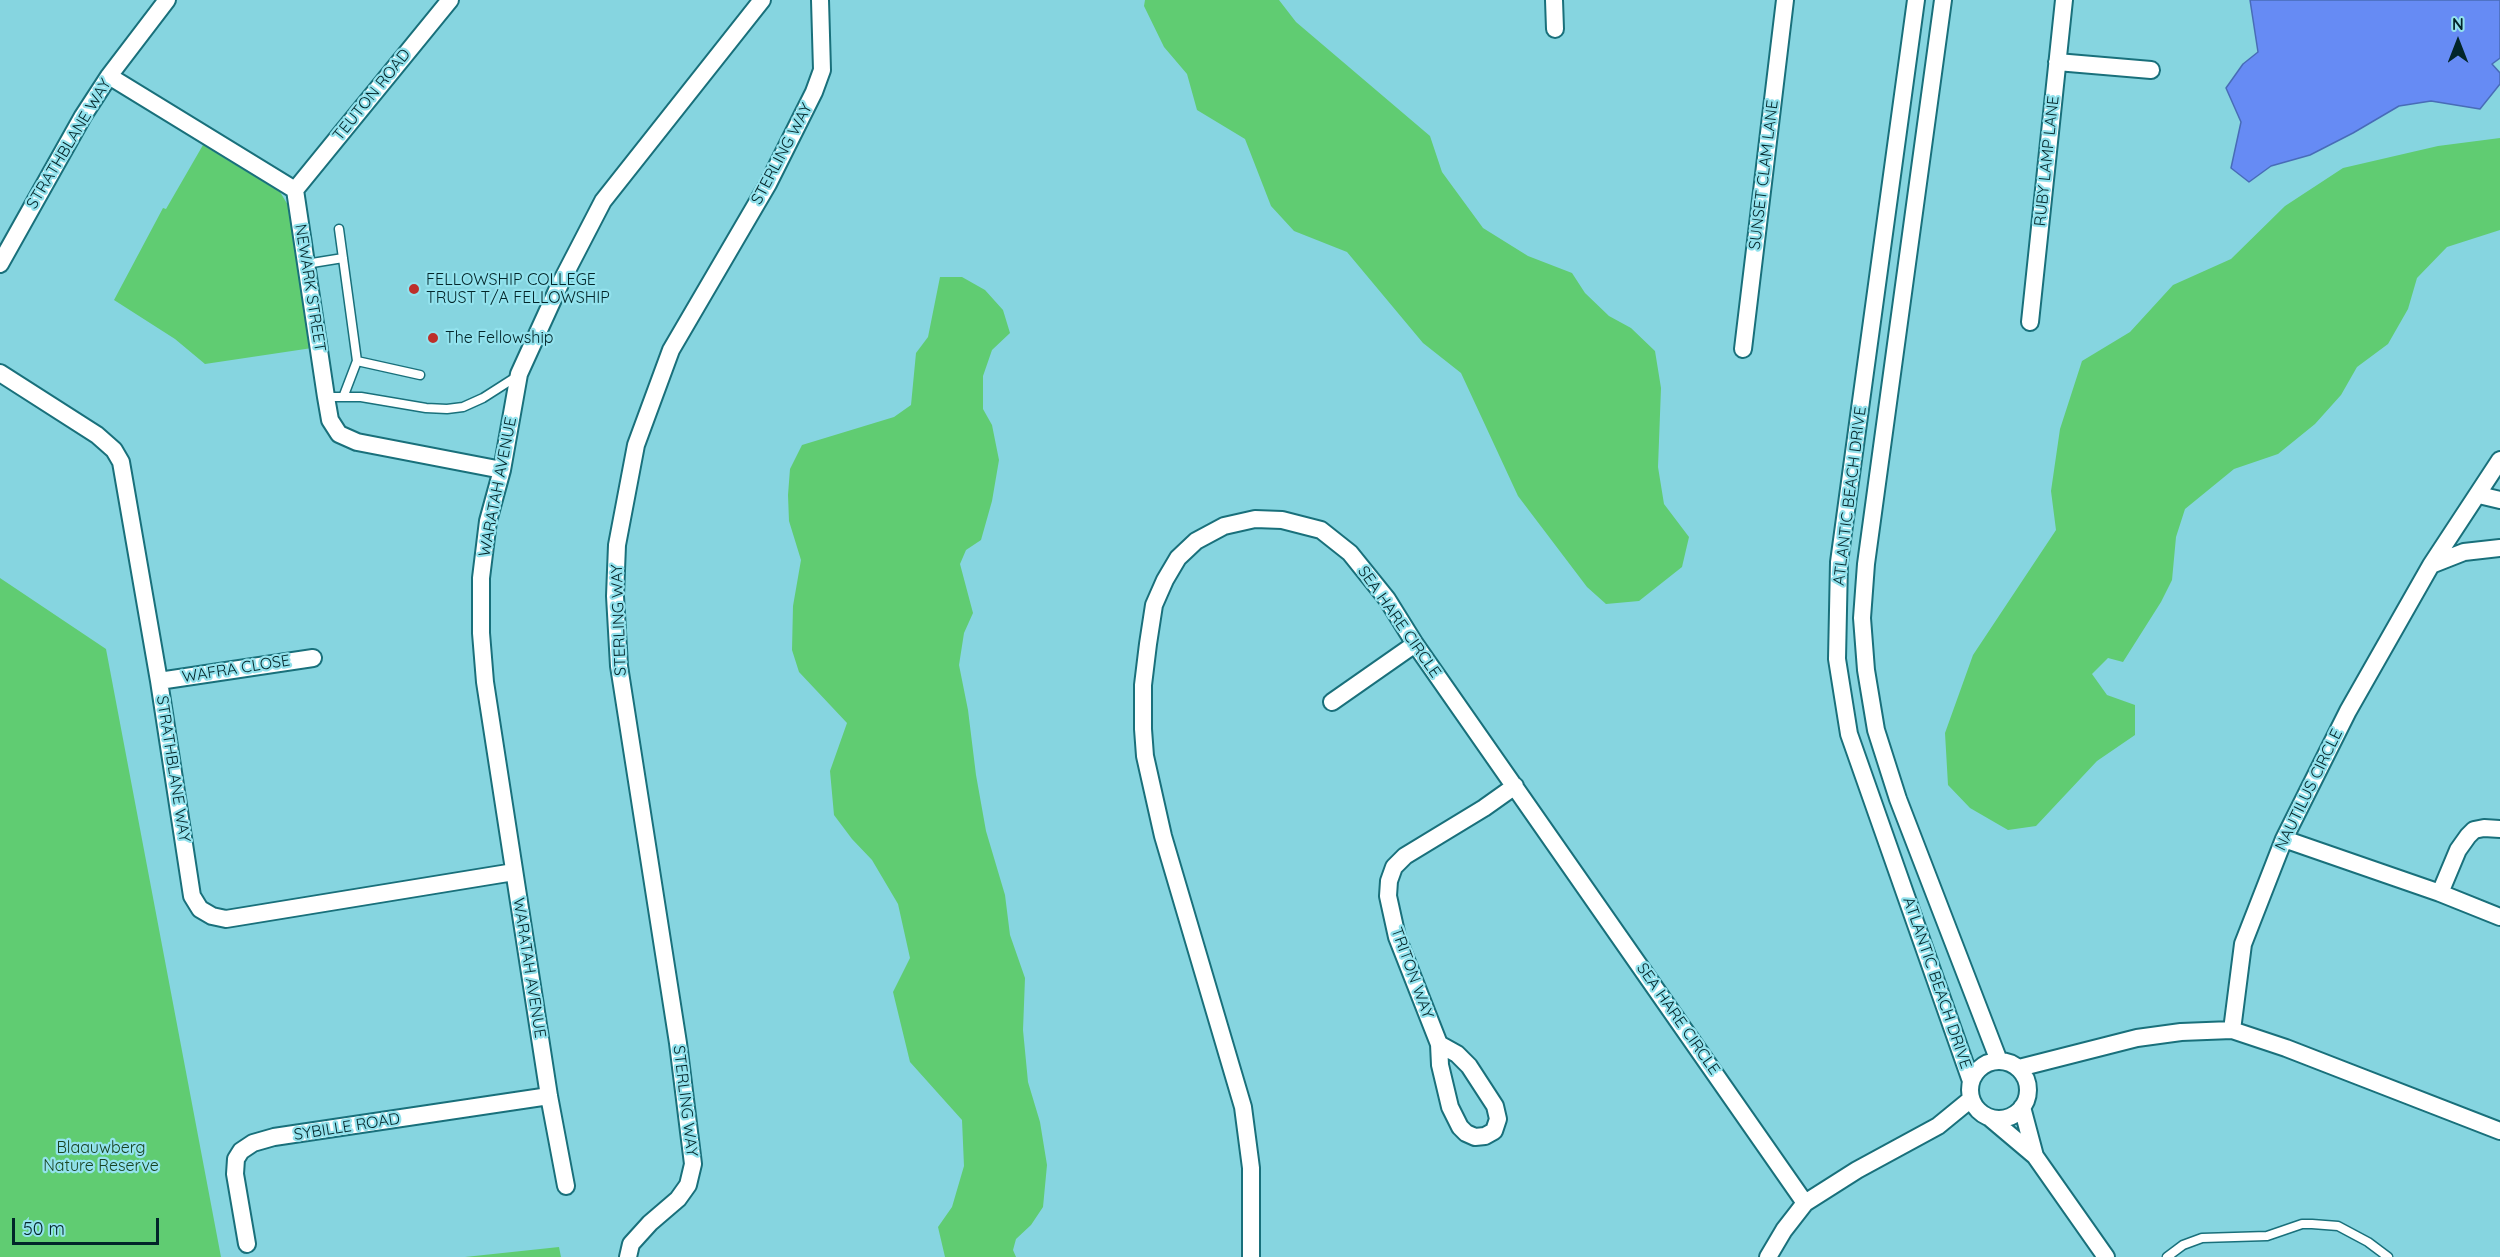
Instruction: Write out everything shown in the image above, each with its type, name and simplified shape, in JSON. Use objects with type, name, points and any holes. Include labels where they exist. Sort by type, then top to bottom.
[{"type":"street","name":"STRATHBLANE WAY","points":[[0,264],[83,116],[109,76],[167,0]]},
{"type":"street","name":"TEUTON ROAD","points":[[295,190],[450,0]]},
{"type":"street","name":"STERLING WAY","points":[[628,1257],[631,1244],[650,1223],[678,1199],[688,1185],[693,1164],[678,1042],[619,666],[615,596],[617,545],[636,445],[671,350],[768,184],[814,92],[822,70],[820,0]]},
{"type":"street","points":[[1554,0],[1555,29]]},
{"type":"street","name":"SUNSET CLAM LANE","points":[[1743,349],[1785,0]]},
{"type":"street","name":"ATLANTIC BEACH DRIVE","points":[[1916,0],[1877,298],[1839,562],[1836,630],[1841,699],[1849,734],[1971,1081]]},
{"type":"street","name":"ATLANTIC BEACH DRIVE","points":[[1943,0],[1866,564],[1862,618],[1868,691],[1876,730],[1898,799],[1999,1061]]},
{"type":"street","name":"RUBY LAMP LANE","points":[[2030,322],[2064,0]]},
{"type":"street","name":"WARATAH AVENUE","points":[[566,1186],[549,1096],[485,682],[481,633],[481,578],[488,521],[502,470],[519,375],[560,284],[603,201],[755,2]]},
{"type":"street","points":[[1912,36],[1938,39]]},
{"type":"street","points":[[2057,62],[2151,70]]},
{"type":"street","points":[[109,76],[295,190]]},
{"type":"street","name":"NEWARK STREET","points":[[295,190],[330,420],[339,434],[357,442],[502,470]]},
{"type":"street","points":[[1877,298],[1902,303]]},
{"type":"street","name":"STRATHBLANE WAY","points":[[0,373],[97,435],[114,450],[121,462],[159,681],[192,896],[200,909],[212,916],[226,919],[514,872]]},
{"type":"street","name":"NAUTILUS CIRCLE","points":[[2232,1030],[2243,944],[2284,839],[2348,711],[2431,565],[2500,460]]},
{"type":"street","points":[[2479,495],[2500,500]]},
{"type":"street","name":"SEA HARE CIRCLE","points":[[1251,1257],[1251,1168],[1245,1116],[1233,1067],[1162,836],[1145,756],[1143,685],[1154,605],[1178,558],[1196,541],[1224,526],[1255,519],[1282,520],[1321,530],[1350,553],[1387,599],[1415,644],[1805,1203]]},
{"type":"street","points":[[2431,565],[2464,552],[2500,548]]},
{"type":"street","points":[[1839,562],[1866,564]]},
{"type":"street","points":[[1332,702],[1415,644]]},
{"type":"street","name":"WAFRA CLOSE","points":[[159,681],[313,658]]},
{"type":"street","name":"TRITON WAY","points":[[1439,1044],[1457,1054],[1469,1066],[1495,1106],[1498,1119],[1494,1131],[1485,1136],[1475,1137],[1467,1133],[1460,1126],[1450,1107],[1440,1065],[1439,1044],[1397,937],[1388,896],[1389,881],[1394,867],[1405,856],[1484,808],[1515,786]]},
{"type":"street","points":[[1875,807],[1898,799]]},
{"type":"street","points":[[2440,893],[2458,850],[2468,836],[2474,830],[2500,829]]},
{"type":"street","points":[[2284,839],[2440,893],[2500,917]]},
{"type":"street","points":[[2023,1075],[2103,1045],[2181,1032],[2232,1030],[2286,1048],[2500,1131]]},
{"type":"street","points":[[2023,1075],[1999,1061],[1982,1066],[1971,1081],[1971,1099],[1986,1116],[2034,1156],[2106,1257]]},
{"type":"street","points":[[1938,1126],[1986,1116],[2008,1117],[2022,1107],[2027,1099],[2023,1075]]},
{"type":"street","name":"SYBILLE ROAD","points":[[247,1244],[235,1174],[236,1159],[241,1151],[253,1143],[274,1137],[549,1096]]},
{"type":"street","points":[[1768,1257],[1784,1230],[1805,1203],[1857,1170],[1938,1126],[1971,1099]]},
{"type":"street","points":[[2022,1107],[2034,1156]]},
{"type":"lane","points":[[339,229],[357,361],[344,395]]},
{"type":"lane","points":[[306,264],[343,258]]},
{"type":"lane","points":[[357,361],[420,375]]},
{"type":"lane","points":[[326,397],[344,395],[426,408],[447,409],[464,406],[483,398],[519,375]]},
{"type":"lane","points":[[2167,1257],[2182,1245],[2202,1238],[2267,1236],[2302,1224],[2312,1224],[2338,1226],[2368,1242],[2388,1257]]},
{"type":"green space","points":[[1145,0],[1279,0],[1296,22],[1430,136],[1442,172],[1483,228],[1528,256],[1572,273],[1585,293],[1609,316],[1631,328],[1655,351],[1661,388],[1658,467],[1664,504],[1689,537],[1682,567],[1639,601],[1606,604],[1587,587],[1518,496],[1461,373],[1423,343],[1347,252],[1294,231],[1271,206],[1245,139],[1197,110],[1187,74],[1164,47],[1144,6]]},
{"type":"green space","points":[[2500,138],[2500,230],[2447,247],[2417,278],[2408,309],[2388,344],[2357,367],[2341,395],[2315,424],[2278,454],[2234,469],[2185,509],[2176,537],[2172,580],[2161,602],[2123,662],[2108,658],[2092,674],[2107,695],[2135,705],[2135,735],[2097,761],[2036,826],[2008,830],[1970,808],[1948,785],[1945,733],[1973,655],[2056,530],[2051,491],[2060,429],[2082,361],[2130,332],[2173,285],[2231,259],[2285,206],[2343,168],[2438,146]]},
{"type":"green space","points":[[203,145],[280,192],[291,210],[312,348],[205,364],[175,339],[114,300],[163,208],[166,209]]},
{"type":"green space","points":[[940,277],[962,277],[985,290],[1003,310],[1010,333],[992,350],[983,376],[983,409],[992,425],[999,460],[992,501],[981,540],[966,550],[960,564],[973,613],[964,633],[959,665],[986,831],[1005,895],[1010,935],[1025,978],[1023,1030],[1028,1082],[1040,1122],[1047,1165],[1043,1207],[1031,1225],[1016,1239],[1013,1250],[1016,1257],[945,1257],[938,1227],[952,1207],[964,1166],[962,1120],[910,1062],[893,992],[910,958],[898,904],[872,860],[834,815],[830,771],[847,723],[799,672],[792,650],[793,606],[801,560],[789,521],[790,469],[802,445],[894,417],[911,405],[916,353],[928,337]]},
{"type":"green space","name":"Blaauwberg Nature Reserve","points":[[0,578],[106,649],[221,1257],[0,1257]]},
{"type":"green space","points":[[559,1247],[561,1257],[465,1257]]},
{"type":"water","points":[[2250,0],[2500,0],[2500,58],[2492,64],[2500,73],[2500,84],[2480,109],[2431,101],[2399,106],[2310,155],[2271,166],[2249,182],[2231,168],[2241,122],[2226,88],[2243,64],[2258,52]]},
{"type":"place","name":"FELLOWSHIP COLLEGE TRUST T/A FELLOWSHIP","points":[[414,289]]},
{"type":"place","name":"The Fellowship","points":[[433,338]]}]
